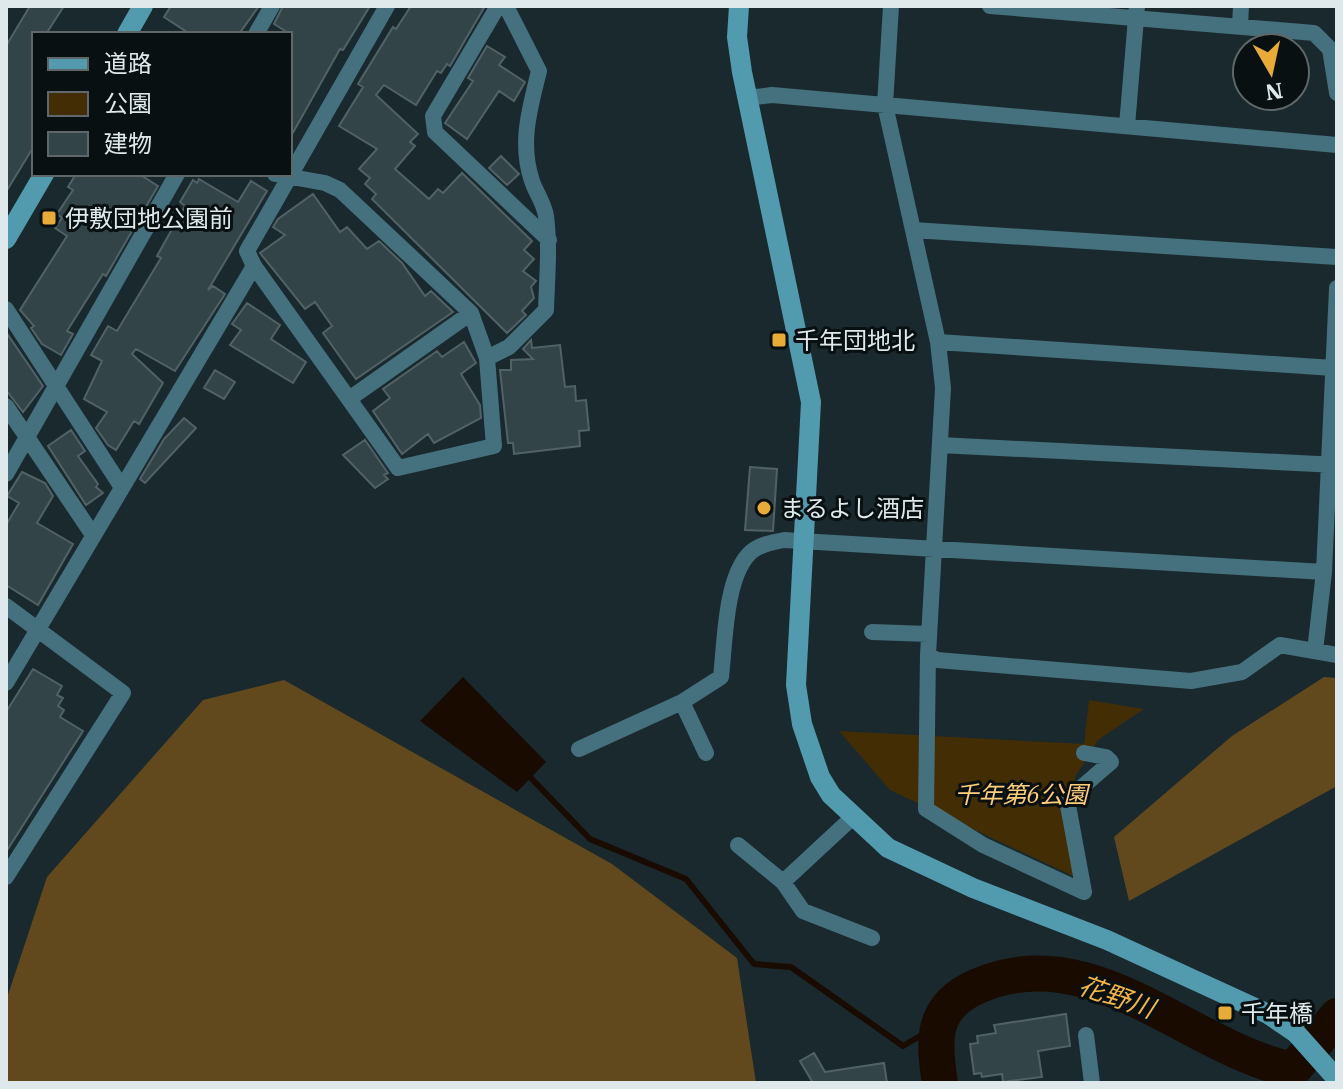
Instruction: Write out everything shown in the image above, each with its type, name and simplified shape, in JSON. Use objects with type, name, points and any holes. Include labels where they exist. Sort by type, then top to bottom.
[{"type":"street","points":[[128,32],[143,6]]},
{"type":"street","points":[[257,32],[272,6]]},
{"type":"street","points":[[292,159],[387,6]]},
{"type":"street","points":[[498,6],[433,116],[435,132],[549,240]]},
{"type":"street","points":[[487,358],[509,347],[546,310],[549,240],[545,211],[531,180],[525,150],[525,126],[539,71],[506,6]]},
{"type":"street","points":[[739,6],[737,37],[747,98],[811,402],[796,685],[802,724],[820,777],[853,817],[888,848],[973,888],[1120,946],[1268,1014],[1296,1033],[1336,1079]]},
{"type":"street","points":[[891,6],[885,105],[938,342],[943,388],[928,655],[926,809],[983,845],[1084,892],[1067,800],[1111,762],[1106,757],[1084,753]]},
{"type":"street","points":[[990,6],[1137,12],[1314,33],[1330,49],[1337,93]]},
{"type":"street","points":[[1240,26],[1241,6]]},
{"type":"street","points":[[1127,126],[1137,12]]},
{"type":"street","points":[[747,98],[772,95],[1337,145]]},
{"type":"street","points":[[6,239],[43,176]]},
{"type":"street","points":[[6,474],[176,176]]},
{"type":"street","points":[[282,176],[247,251],[254,266],[398,468],[494,446],[487,358],[471,313],[340,190],[286,176]]},
{"type":"street","points":[[913,230],[1337,257]]},
{"type":"street","points":[[6,683],[254,266]]},
{"type":"street","points":[[1315,651],[1332,464],[1337,288]]},
{"type":"street","points":[[6,309],[121,486]]},
{"type":"street","points":[[349,399],[471,313]]},
{"type":"street","points":[[938,342],[1333,368]]},
{"type":"street","points":[[6,406],[93,535]]},
{"type":"street","points":[[940,445],[1332,464]]},
{"type":"street","points":[[579,749],[682,702],[721,677],[730,599],[737,576],[749,553],[784,540],[1324,572]]},
{"type":"street","points":[[6,606],[123,693],[9,866]]},
{"type":"street","points":[[872,632],[929,634]]},
{"type":"street","points":[[928,655],[937,660],[1191,681],[1242,672],[1280,645],[1337,655]]},
{"type":"street","points":[[682,702],[706,753]]},
{"type":"street","points":[[783,882],[853,817]]},
{"type":"street","points":[[738,845],[783,882],[803,911],[872,938]]},
{"type":"street","points":[[1086,1035],[1092,1083]]},
{"type":"green space","name":"千年第6公園","points":[[1089,700],[1144,709],[1098,740],[1075,777],[1073,876],[890,790],[839,731],[1084,744]]},
{"type":"shaded area","points":[[463,677],[546,762],[517,792],[420,721]]},
{"type":"shaded area","points":[[1324,677],[1337,678],[1337,786],[1129,901],[1114,837],[1232,736]]},
{"type":"shaded area","points":[[284,680],[612,864],[737,958],[756,1083],[6,1083],[6,1001],[47,877],[203,700]]},
{"type":"building","points":[[30,6],[64,6],[47,32],[32,32],[32,149],[6,192],[6,46]]},
{"type":"building","points":[[171,6],[259,6],[240,32],[187,32],[164,17]]},
{"type":"building","points":[[283,6],[370,6],[343,50],[340,49],[292,134],[292,32],[274,24]]},
{"type":"building","points":[[411,6],[485,6],[450,66],[447,64],[441,73],[437,71],[416,105],[384,85],[376,95],[418,134],[410,142],[415,146],[395,169],[429,199],[438,189],[443,193],[462,173],[532,241],[524,250],[534,259],[523,271],[536,281],[531,287],[534,298],[522,311],[526,315],[507,333],[372,199],[376,194],[365,184],[370,178],[359,169],[377,149],[339,126],[363,87],[358,84],[393,27],[396,29]]},
{"type":"building","points":[[487,46],[505,57],[499,65],[525,82],[514,101],[499,91],[467,139],[445,123],[473,81],[468,78]]},
{"type":"building","points":[[501,156],[519,174],[507,185],[489,168]]},
{"type":"building","points":[[75,176],[142,176],[158,186],[106,276],[103,274],[67,331],[73,334],[61,355],[42,344],[31,328],[34,326],[20,310],[67,236],[55,228],[62,218],[57,214],[73,190],[68,187]]},
{"type":"building","points":[[199,179],[238,202],[251,181],[267,191],[208,290],[213,286],[225,294],[175,371],[136,349],[132,354],[163,383],[139,424],[134,421],[116,450],[108,445],[96,428],[107,412],[84,399],[102,361],[91,355],[108,326],[117,331],[161,258],[157,256],[185,206],[180,202],[193,180],[197,183]]},
{"type":"building","points":[[313,194],[340,232],[347,227],[367,249],[379,241],[402,263],[425,296],[431,291],[453,312],[356,379],[323,333],[332,326],[315,302],[305,309],[260,253],[285,235],[273,227],[278,219]]},
{"type":"building","points":[[247,303],[280,325],[271,339],[306,362],[293,383],[230,345],[241,330],[232,324]]},
{"type":"building","points":[[6,332],[43,386],[23,412],[6,390]]},
{"type":"building","points":[[531,340],[532,348],[560,345],[565,387],[575,386],[576,401],[586,400],[589,430],[579,431],[580,446],[514,454],[513,443],[508,443],[500,370],[511,370],[511,360],[533,359],[523,349]]},
{"type":"building","points":[[464,342],[476,363],[461,374],[480,405],[481,418],[434,443],[428,434],[402,454],[373,411],[390,398],[383,389],[437,351],[442,357]]},
{"type":"building","points":[[215,370],[235,382],[224,399],[204,388]]},
{"type":"building","points":[[184,418],[196,428],[145,483],[140,479],[164,439]]},
{"type":"building","points":[[71,430],[85,451],[78,456],[98,484],[96,487],[103,493],[86,505],[48,446]]},
{"type":"building","points":[[365,440],[388,473],[384,475],[388,479],[375,488],[343,455]]},
{"type":"building","points":[[750,467],[777,469],[773,531],[745,530]]},
{"type":"building","points":[[22,472],[45,483],[53,496],[37,523],[73,544],[38,605],[6,585],[6,525],[19,503],[7,496]]},
{"type":"building","points":[[33,669],[62,686],[57,695],[63,698],[58,706],[64,710],[60,717],[83,731],[6,852],[6,712]]},
{"type":"building","points":[[1066,1014],[1070,1046],[1038,1051],[1042,1077],[1003,1082],[1002,1074],[982,1077],[981,1073],[974,1074],[970,1044],[978,1043],[977,1036],[996,1033],[994,1025]]},
{"type":"building","points":[[814,1053],[825,1072],[884,1063],[887,1083],[813,1083],[800,1061]]},
{"type":"waterway","points":[[526,773],[590,839],[686,879],[754,964],[791,967],[903,1046],[939,1025]]},
{"type":"waterway","name":"花野川","points":[[940,1083],[936,1053],[943,1014],[963,994],[978,986],[1020,974],[1061,975],[1101,985],[1254,1058],[1293,1070],[1337,1016]]},
{"type":"place","name":"伊敷団地公園前","points":[[49,218]]},
{"type":"place","name":"千年団地北","points":[[779,340]]},
{"type":"place","name":"まるよし酒店","points":[[764,508]]},
{"type":"place","name":"千年橋","points":[[1225,1013]]}]
